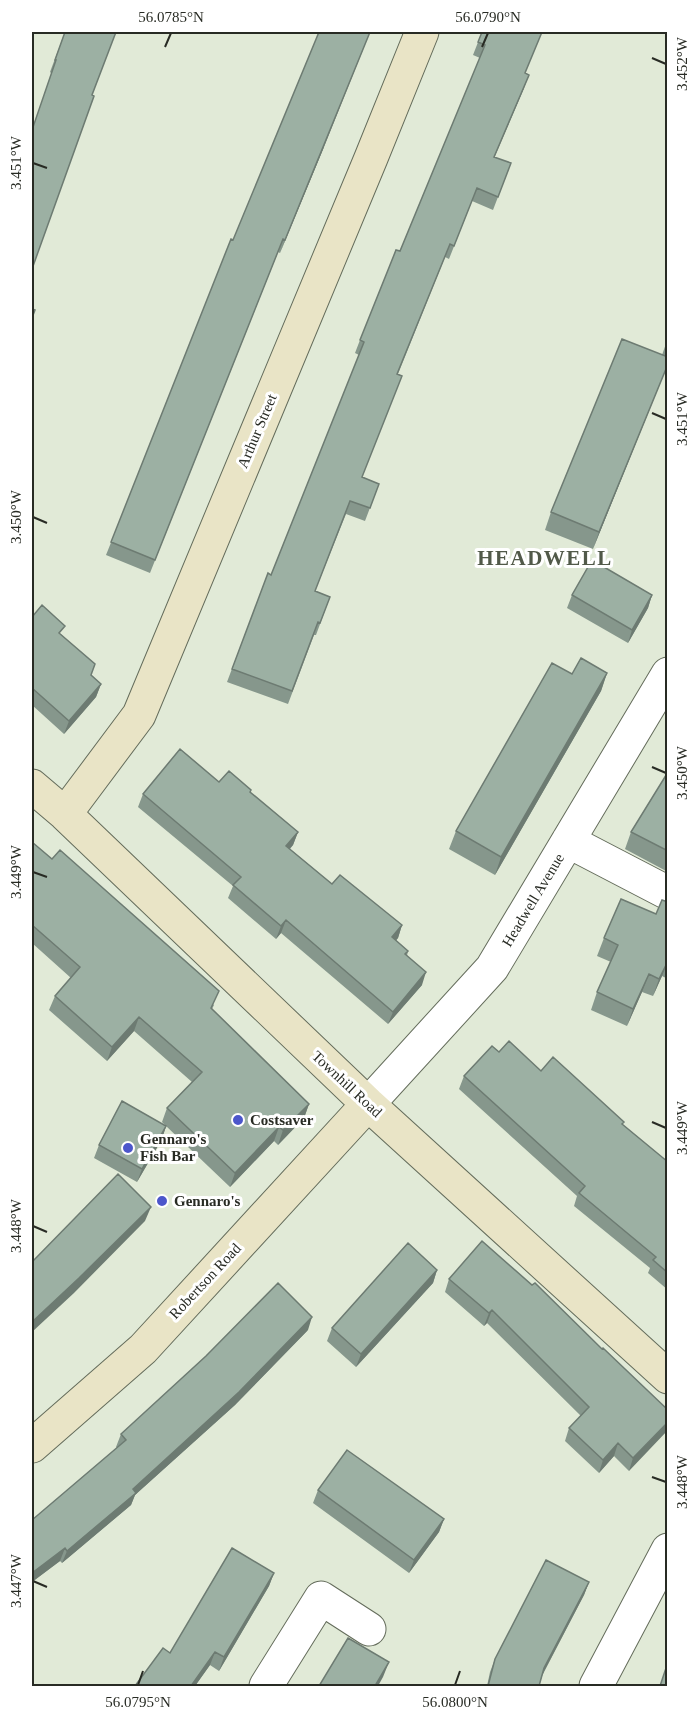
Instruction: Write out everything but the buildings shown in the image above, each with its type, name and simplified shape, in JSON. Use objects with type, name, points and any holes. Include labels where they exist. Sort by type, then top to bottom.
[{"type":"street","name":"Arthur Street","points":[[64,814],[139,715],[422,32]]},
{"type":"street","name":"Headwell Avenue","points":[[368,1104],[492,968],[668,674]]},
{"type":"street","name":"Townhill Road","points":[[32,786],[368,1104],[668,1377]]},
{"type":"street","points":[[568,841],[668,893]]},
{"type":"street","name":"Robertson Road","points":[[32,1446],[143,1349],[368,1104]]},
{"type":"street","points":[[596,1686],[668,1550]]},
{"type":"street","points":[[266,1686],[321,1598],[369,1629]]},
{"type":"place","name":"Costsaver","points":[[238,1120]]},
{"type":"place","name":"Gennaro's Fish Bar","points":[[128,1148]]},
{"type":"place","name":"Gennaro's","points":[[162,1201]]},
{"type":"district","name":"HEADWELL","points":[[545,558]]}]
